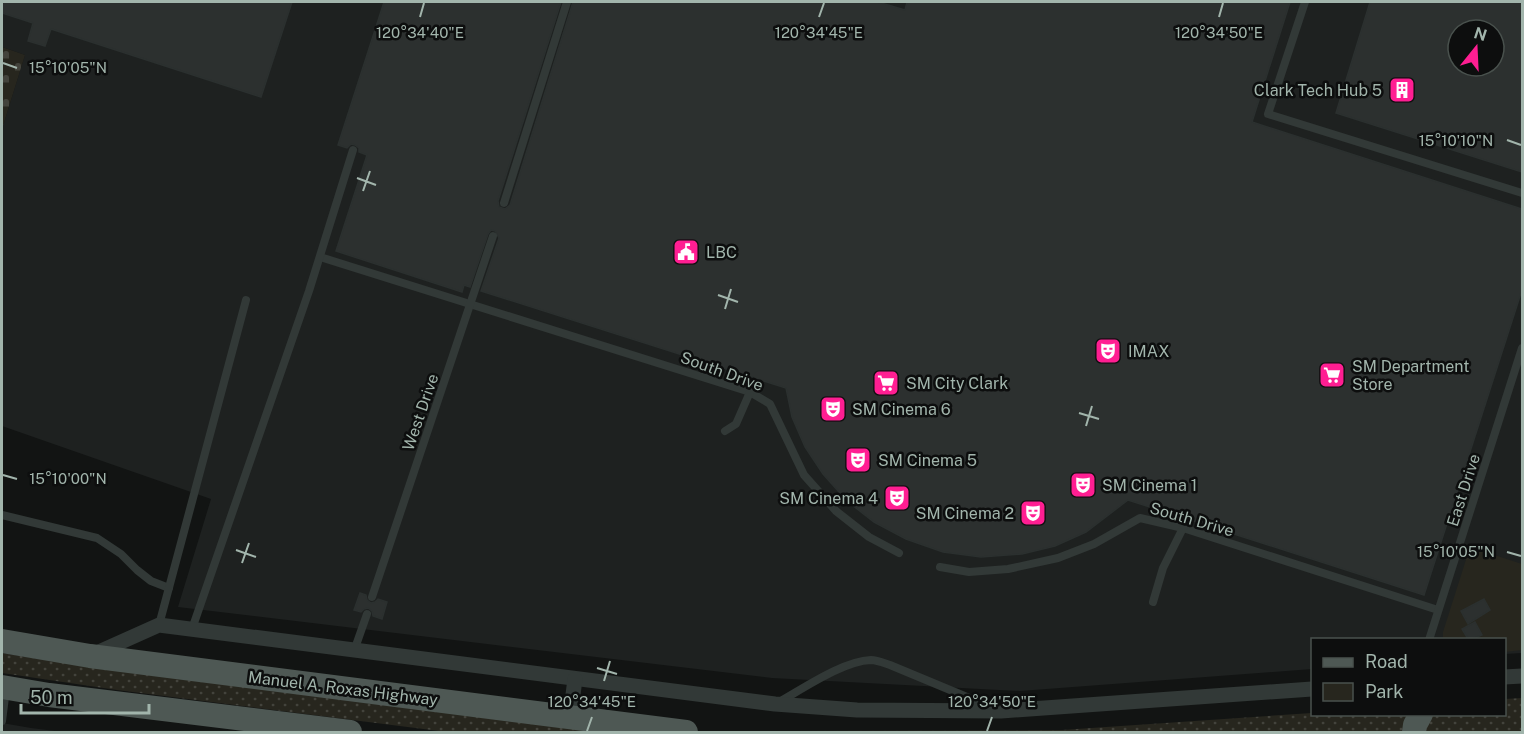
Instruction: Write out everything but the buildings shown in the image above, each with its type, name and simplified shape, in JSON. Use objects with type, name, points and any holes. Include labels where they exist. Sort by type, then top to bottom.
[{"type":"main road","name":"Manuel A. Roxas Highway","points":[[2,641],[90,656],[686,732]]},
{"type":"main road","points":[[4,687],[49,695],[350,732]]},
{"type":"main road","points":[[1414,732],[1420,716]]},
{"type":"street","points":[[90,656],[159,625],[775,704],[857,710],[1001,711],[1311,689]]},
{"type":"street","points":[[1506,677],[1522,676]]},
{"type":"street","points":[[570,718],[575,679]]},
{"type":"lane","points":[[504,203],[567,2]]},
{"type":"lane","points":[[1305,2],[1268,114],[1522,193]]},
{"type":"lane","points":[[543,42],[553,46]]},
{"type":"lane","points":[[192,629],[261,433],[353,150]]},
{"type":"lane","name":"West Drive","points":[[372,597],[493,236]]},
{"type":"lane","name":"South Drive","points":[[320,257],[750,392],[770,404],[804,476],[830,504],[869,537],[899,553]]},
{"type":"lane","points":[[159,625],[246,300]]},
{"type":"lane","name":"East Drive","points":[[1429,638],[1522,348]]},
{"type":"lane","points":[[725,431],[735,424],[750,392]]},
{"type":"lane","points":[[2,515],[97,538],[121,554],[151,581],[169,588]]},
{"type":"lane","name":"South Drive","points":[[940,567],[969,572],[1008,569],[1058,558],[1094,544],[1140,518],[1183,528],[1438,610]]},
{"type":"lane","points":[[1153,602],[1163,568],[1183,528]]},
{"type":"lane","points":[[354,651],[367,614]]},
{"type":"lane","points":[[775,704],[857,662],[873,660],[890,664],[1001,711]]},
{"type":"lane","points":[[2,720],[4,687]]},
{"type":"shaded area","name":"SM City Clark","points":[[2,2],[1522,2],[1522,653],[1506,654],[1506,638],[1311,638],[1311,669],[1020,691],[772,678],[178,607],[211,499],[2,426],[2,129],[25,55],[2,47]]},
{"type":"shaded area","points":[[2,723],[31,728],[63,732],[2,732]]},
{"type":"green space","points":[[2,47],[25,55],[2,129]]},
{"type":"green space","points":[[1470,547],[1522,564],[1522,650],[1506,652],[1506,638],[1443,638]]},
{"type":"green space","points":[[2,653],[616,732],[447,732],[117,690],[2,673]]},
{"type":"green space","points":[[1522,698],[1522,732],[793,731],[1062,730],[1311,713],[1311,716],[1506,716],[1506,699]]},
{"type":"place","name":"Clark Tech Hub 5","points":[[1402,90]]},
{"type":"place","name":"LBC","points":[[686,252]]},
{"type":"place","name":"IMAX","points":[[1108,351]]},
{"type":"place","name":"SM Department Store","points":[[1332,375]]},
{"type":"place","name":"SM City Clark","points":[[886,383]]},
{"type":"place","name":"SM Cinema 6","points":[[833,409]]},
{"type":"place","name":"SM Cinema 5","points":[[858,460]]},
{"type":"place","name":"SM Cinema 1","points":[[1083,485]]},
{"type":"place","name":"SM Cinema 4","points":[[897,498]]},
{"type":"place","name":"SM Cinema 2","points":[[1033,513]]}]
